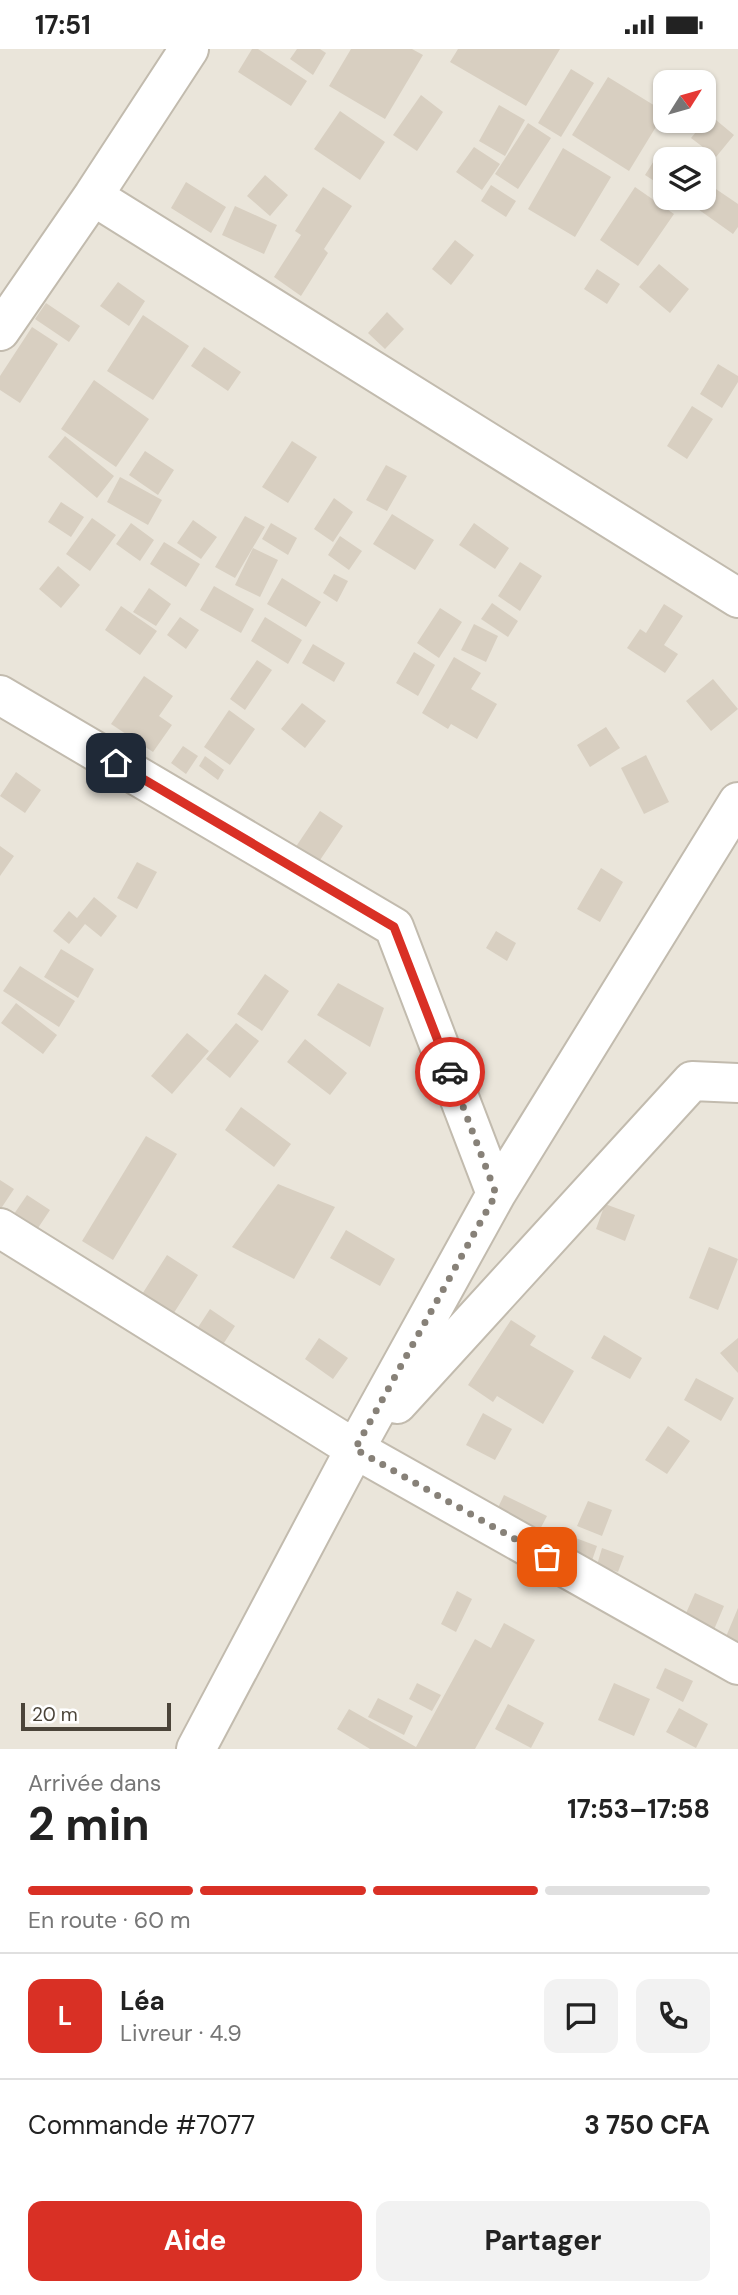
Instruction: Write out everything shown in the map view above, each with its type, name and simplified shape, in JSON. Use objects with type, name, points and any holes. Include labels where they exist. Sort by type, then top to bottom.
[{"type":"street","points":[[0,331],[189,49]]},
{"type":"street","points":[[93,196],[738,598]]},
{"type":"street","points":[[0,695],[394,927],[496,1194]]},
{"type":"street","points":[[196,1749],[355,1449],[496,1194],[738,802]]},
{"type":"street","points":[[355,1449],[692,1081],[738,1083]]},
{"type":"street","points":[[0,1228],[355,1449],[738,1665]]},
{"type":"shaded area","points":[[0,49],[738,49],[738,1749],[0,1749]]},
{"type":"building","points":[[252,49],[258,49],[307,81],[291,106],[238,72]]},
{"type":"building","points":[[297,49],[320,49],[326,53],[313,75],[290,59]]},
{"type":"building","points":[[351,49],[412,49],[423,55],[385,119],[329,86]]},
{"type":"building","points":[[458,49],[560,49],[526,106],[450,62]]},
{"type":"building","points":[[571,69],[594,83],[561,137],[538,123]]},
{"type":"building","points":[[608,77],[653,105],[653,132],[629,171],[572,135]]},
{"type":"building","points":[[421,95],[443,112],[417,151],[393,135]]},
{"type":"building","points":[[499,105],[525,120],[505,156],[479,141]]},
{"type":"building","points":[[340,111],[385,142],[360,180],[314,149]]},
{"type":"building","points":[[716,120],[734,135],[716,157],[716,147],[703,147],[691,138],[695,133],[716,133]]},
{"type":"building","points":[[528,123],[551,138],[518,189],[495,174]]},
{"type":"building","points":[[474,147],[500,164],[482,190],[456,172]]},
{"type":"building","points":[[563,148],[611,177],[575,237],[528,209]]},
{"type":"building","points":[[653,162],[653,180],[645,175]]},
{"type":"building","points":[[265,175],[288,195],[270,216],[247,196]]},
{"type":"building","points":[[186,182],[226,207],[211,233],[171,208]]},
{"type":"building","points":[[491,185],[516,201],[506,217],[481,201]]},
{"type":"building","points":[[323,187],[352,206],[324,249],[328,253],[301,296],[274,277],[301,235],[295,231]]},
{"type":"building","points":[[635,187],[653,199],[653,210],[668,210],[674,214],[638,266],[600,240]]},
{"type":"building","points":[[716,189],[738,204],[738,227],[733,234],[699,210],[716,210]]},
{"type":"building","points":[[235,206],[277,225],[264,254],[222,235]]},
{"type":"building","points":[[455,240],[474,255],[451,285],[432,269]]},
{"type":"building","points":[[659,264],[689,289],[670,313],[639,287]]},
{"type":"building","points":[[597,269],[620,284],[607,304],[584,289]]},
{"type":"building","points":[[118,282],[145,301],[129,326],[100,306]]},
{"type":"building","points":[[46,303],[80,326],[69,342],[35,319]]},
{"type":"building","points":[[387,312],[404,329],[385,349],[368,333]]},
{"type":"building","points":[[143,315],[189,346],[153,400],[107,371]]},
{"type":"building","points":[[32,327],[58,344],[20,403],[0,390],[0,376]]},
{"type":"building","points":[[204,347],[241,372],[228,391],[191,366]]},
{"type":"building","points":[[718,364],[738,376],[738,382],[722,408],[700,394]]},
{"type":"building","points":[[94,380],[149,419],[116,467],[61,429]]},
{"type":"building","points":[[692,406],[713,419],[687,459],[667,446]]},
{"type":"building","points":[[65,436],[114,476],[97,498],[48,457]]},
{"type":"building","points":[[292,441],[317,457],[288,503],[262,487]]},
{"type":"building","points":[[145,451],[174,470],[158,495],[129,475]]},
{"type":"building","points":[[386,465],[407,476],[387,511],[366,500]]},
{"type":"building","points":[[120,477],[162,500],[148,525],[107,502]]},
{"type":"building","points":[[334,498],[353,512],[333,542],[314,529]]},
{"type":"building","points":[[61,502],[84,517],[71,537],[48,522]]},
{"type":"building","points":[[392,514],[434,540],[415,570],[373,544]]},
{"type":"building","points":[[245,516],[265,527],[235,578],[215,567]]},
{"type":"building","points":[[92,518],[116,535],[90,571],[66,554]]},
{"type":"building","points":[[193,520],[217,537],[201,559],[177,543]]},
{"type":"building","points":[[131,523],[154,540],[140,561],[116,544]]},
{"type":"building","points":[[271,523],[297,538],[288,555],[262,539]]},
{"type":"building","points":[[474,523],[509,548],[495,569],[459,545]]},
{"type":"building","points":[[340,536],[362,551],[349,570],[328,555]]},
{"type":"building","points":[[164,542],[200,564],[186,587],[150,564]]},
{"type":"building","points":[[253,548],[278,560],[260,597],[235,585]]},
{"type":"building","points":[[520,562],[542,576],[520,611],[498,596]]},
{"type":"building","points":[[58,566],[80,585],[61,608],[39,589]]},
{"type":"building","points":[[334,574],[348,581],[337,602],[323,593]]},
{"type":"building","points":[[282,578],[321,602],[306,627],[267,604]]},
{"type":"building","points":[[214,586],[254,609],[241,633],[200,610]]},
{"type":"building","points":[[149,588],[171,604],[156,626],[133,612]]},
{"type":"building","points":[[492,603],[518,621],[508,637],[481,619]]},
{"type":"building","points":[[664,604],[683,616],[664,645],[678,654],[665,673],[627,648],[640,629],[646,633]]},
{"type":"building","points":[[121,606],[157,631],[140,655],[105,630]]},
{"type":"building","points":[[440,608],[462,622],[439,658],[417,643]]},
{"type":"building","points":[[180,617],[199,630],[186,649],[167,635]]},
{"type":"building","points":[[265,617],[302,640],[288,664],[251,641]]},
{"type":"building","points":[[474,624],[498,636],[486,662],[461,650]]},
{"type":"building","points":[[313,644],[345,663],[334,682],[302,663]]},
{"type":"building","points":[[414,652],[435,665],[418,696],[396,683]]},
{"type":"building","points":[[454,657],[481,673],[471,689],[497,704],[477,739],[451,724],[448,729],[422,713]]},
{"type":"building","points":[[257,660],[272,670],[245,710],[230,699]]},
{"type":"building","points":[[144,676],[173,696],[159,716],[172,725],[153,752],[111,724]]},
{"type":"building","points":[[713,679],[738,709],[711,731],[686,701]]},
{"type":"building","points":[[302,703],[326,721],[305,748],[281,729]]},
{"type":"building","points":[[229,710],[255,729],[230,765],[204,747]]},
{"type":"building","points":[[606,727],[620,748],[590,767],[577,745]]},
{"type":"building","points":[[183,746],[198,756],[186,774],[171,763]]},
{"type":"building","points":[[646,755],[669,802],[644,814],[621,768]]},
{"type":"building","points":[[205,756],[224,770],[218,780],[199,766]]},
{"type":"building","points":[[16,772],[41,790],[25,813],[0,796]]},
{"type":"building","points":[[320,811],[343,826],[316,866],[293,851]]},
{"type":"building","points":[[0,846],[14,856],[0,876]]},
{"type":"building","points":[[137,862],[157,872],[137,909],[117,898]]},
{"type":"building","points":[[601,868],[623,882],[600,922],[577,909]]},
{"type":"building","points":[[94,897],[117,916],[101,937],[85,924],[69,944],[53,931],[69,911],[77,918]]},
{"type":"building","points":[[496,931],[516,943],[507,961],[486,948]]},
{"type":"building","points":[[61,949],[94,969],[78,998],[44,977]]},
{"type":"building","points":[[20,966],[75,1001],[59,1027],[3,991]]},
{"type":"building","points":[[265,974],[289,991],[262,1031],[237,1014]]},
{"type":"building","points":[[338,983],[384,1008],[370,1047],[317,1015]]},
{"type":"building","points":[[16,1003],[57,1035],[43,1054],[1,1023]]},
{"type":"building","points":[[236,1023],[259,1041],[230,1078],[206,1059]]},
{"type":"building","points":[[187,1033],[209,1051],[172,1094],[151,1076]]},
{"type":"building","points":[[305,1039],[347,1073],[330,1095],[287,1062]]},
{"type":"building","points":[[241,1107],[291,1144],[274,1167],[225,1130]]},
{"type":"building","points":[[146,1136],[177,1154],[113,1260],[82,1241]]},
{"type":"building","points":[[0,1180],[14,1189],[0,1210]]},
{"type":"building","points":[[278,1184],[335,1207],[294,1279],[232,1247]]},
{"type":"building","points":[[27,1195],[50,1210],[28,1243],[5,1227]]},
{"type":"building","points":[[605,1204],[635,1215],[625,1241],[596,1229]]},
{"type":"building","points":[[346,1230],[395,1259],[380,1286],[330,1258]]},
{"type":"building","points":[[709,1247],[738,1259],[718,1310],[689,1298]]},
{"type":"building","points":[[167,1255],[198,1275],[170,1319],[139,1299]]},
{"type":"building","points":[[210,1309],[235,1326],[220,1349],[195,1332]]},
{"type":"building","points":[[511,1320],[536,1336],[530,1345],[574,1371],[543,1424],[497,1396],[493,1402],[468,1385]]},
{"type":"building","points":[[604,1335],[642,1358],[630,1379],[591,1358]]},
{"type":"building","points":[[319,1338],[348,1358],[333,1379],[305,1359]]},
{"type":"building","points":[[738,1338],[738,1373],[720,1353]]},
{"type":"building","points":[[696,1378],[734,1398],[721,1421],[684,1400]]},
{"type":"building","points":[[483,1413],[512,1429],[495,1460],[466,1445]]},
{"type":"building","points":[[668,1426],[690,1441],[667,1474],[645,1460]]},
{"type":"building","points":[[504,1495],[547,1516],[536,1537],[494,1516]]},
{"type":"building","points":[[588,1501],[612,1510],[602,1536],[577,1526]]},
{"type":"building","points":[[573,1537],[597,1546],[589,1569],[565,1559]]},
{"type":"building","points":[[602,1548],[624,1556],[618,1572],[597,1565]]},
{"type":"building","points":[[457,1591],[472,1599],[456,1632],[441,1624]]},
{"type":"building","points":[[695,1593],[724,1606],[713,1632],[683,1620]]},
{"type":"building","points":[[738,1608],[738,1644],[725,1639]]},
{"type":"building","points":[[504,1623],[535,1640],[475,1749],[370,1749],[337,1729],[349,1709],[416,1747],[475,1639],[491,1648]]},
{"type":"building","points":[[665,1668],[693,1681],[683,1702],[656,1688]]},
{"type":"building","points":[[417,1683],[441,1695],[432,1711],[409,1699]]},
{"type":"building","points":[[614,1683],[650,1699],[634,1736],[598,1720]]},
{"type":"building","points":[[378,1698],[413,1716],[404,1735],[368,1717]]},
{"type":"building","points":[[508,1704],[544,1723],[531,1748],[495,1729]]},
{"type":"building","points":[[679,1708],[708,1724],[696,1748],[666,1732]]},
{"type":"way so far","points":[[450,1072],[496,1194],[355,1449],[547,1557]]},
{"type":"route","points":[[116,763],[394,927],[450,1072]]}]
